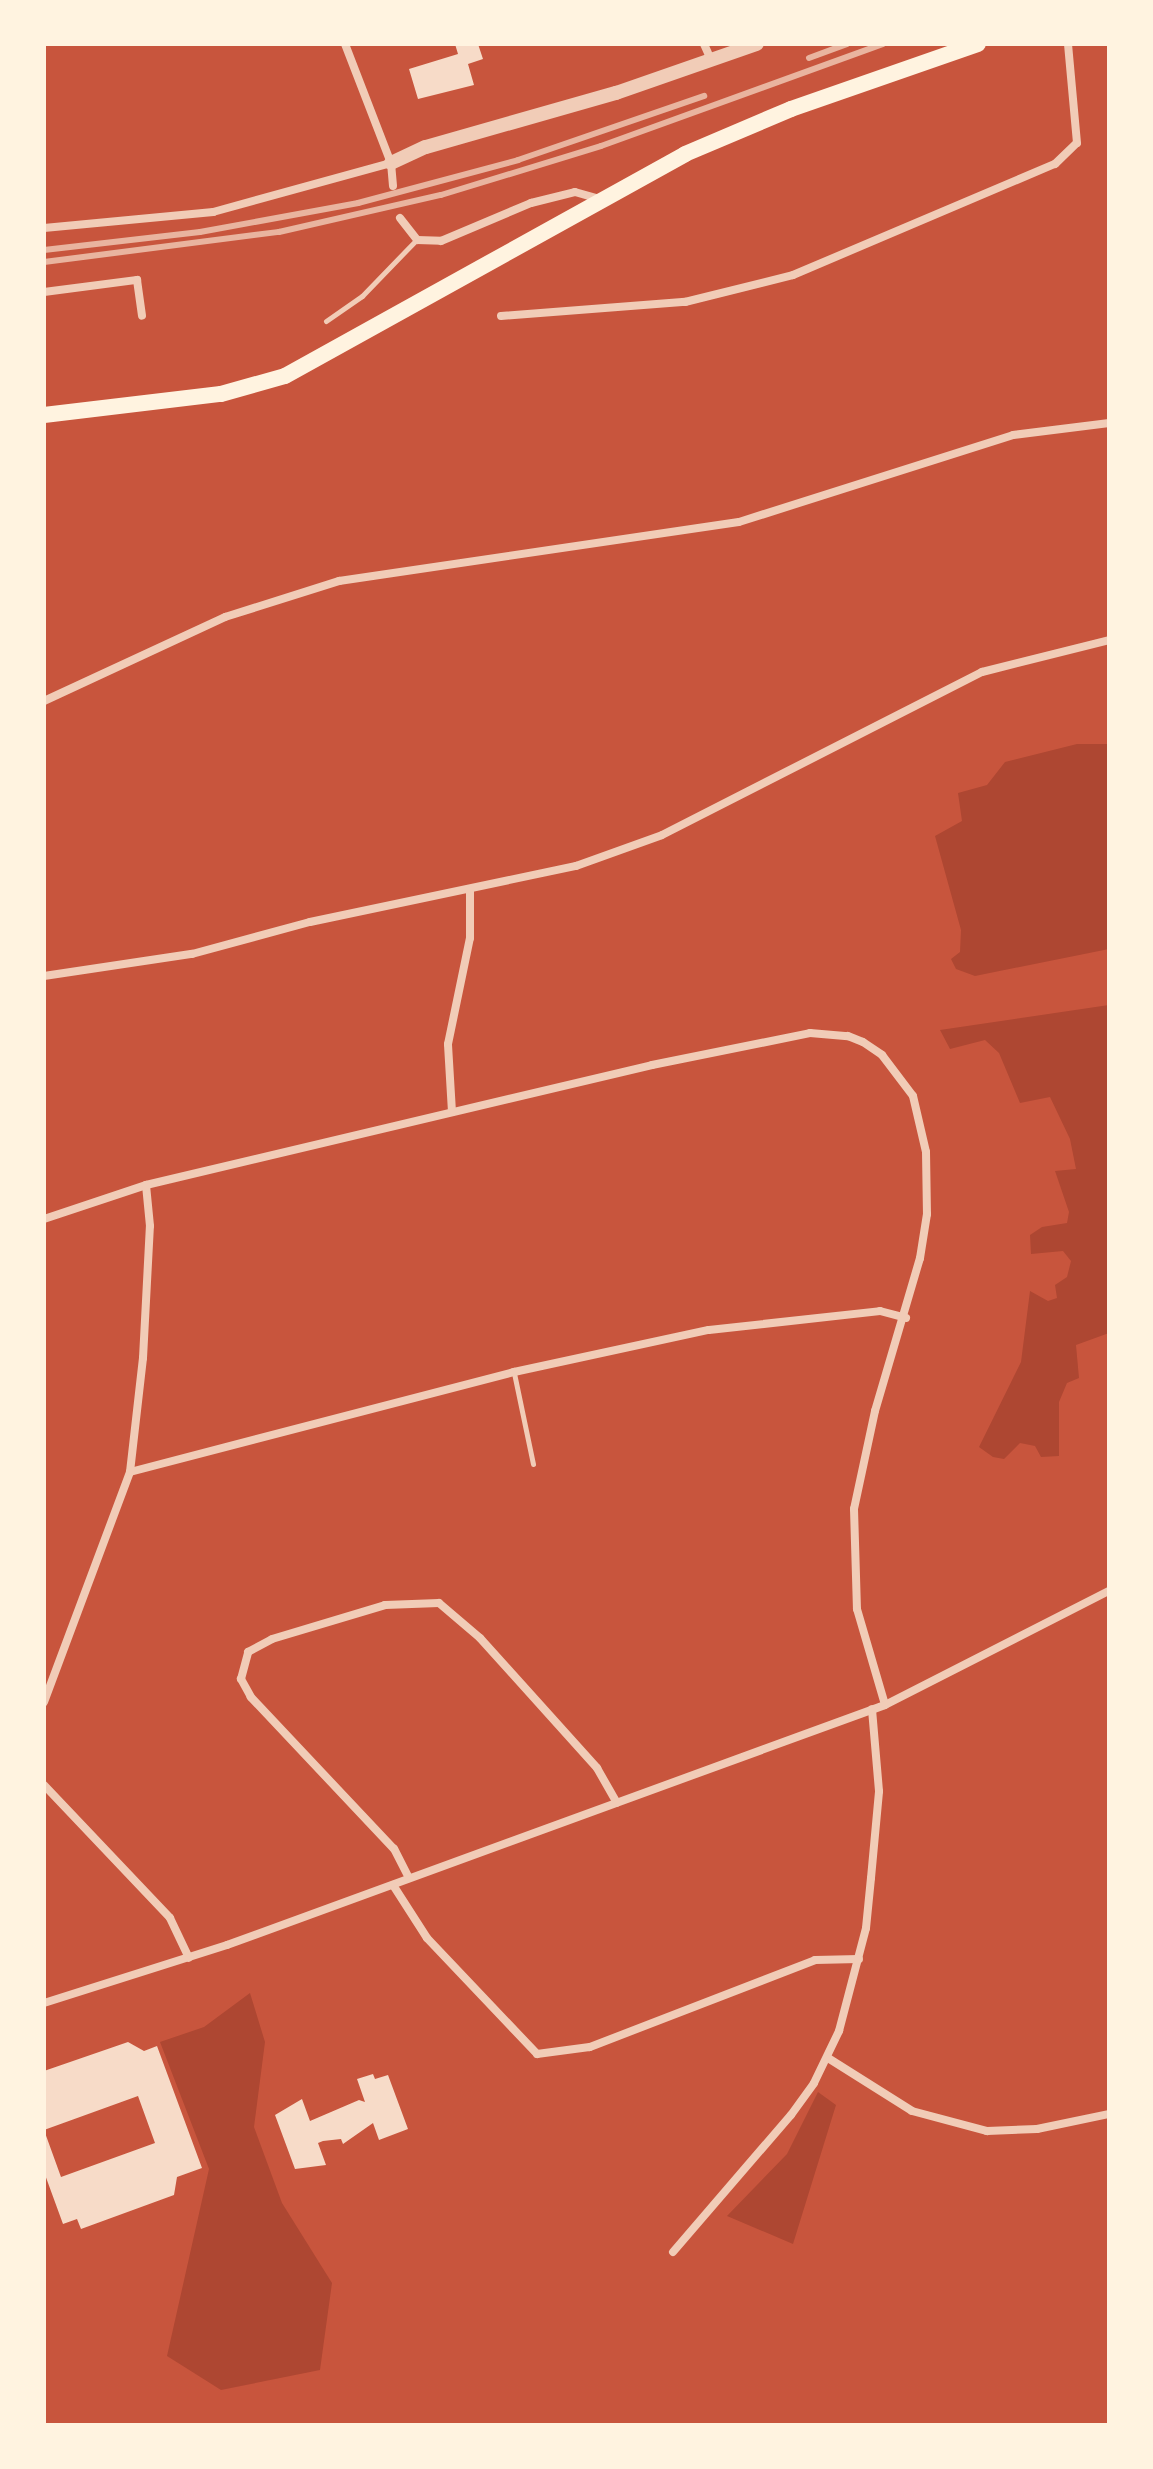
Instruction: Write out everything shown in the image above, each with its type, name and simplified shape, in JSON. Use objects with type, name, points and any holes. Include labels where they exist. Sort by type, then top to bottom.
[{"type":"main road","points":[[44,415],[221,394],[285,376],[599,199],[763,121],[978,44]]},
{"type":"street","points":[[345,44],[391,163],[393,186]]},
{"type":"street","points":[[704,44],[711,60]]},
{"type":"street","points":[[44,228],[213,212],[391,163],[426,147],[757,44]]},
{"type":"street","points":[[501,316],[685,302],[793,275],[1055,164],[1077,143],[1068,44]]},
{"type":"street","points":[[400,218],[417,240],[458,237],[531,203],[575,192],[599,199]]},
{"type":"street","points":[[44,292],[137,280],[142,316]]},
{"type":"street","points":[[44,701],[225,617],[339,581],[739,522],[1013,435],[1109,423]]},
{"type":"street","points":[[44,976],[192,954],[310,922],[576,866],[662,835],[982,672],[1109,640]]},
{"type":"street","points":[[452,1112],[448,1044],[470,938],[470,890]]},
{"type":"street","points":[[44,1219],[146,1185],[452,1112],[810,1033],[848,1036],[882,1055],[913,1096],[926,1152],[927,1214],[906,1318],[875,1411],[854,1509],[857,1609],[885,1705]]},
{"type":"street","points":[[44,1702],[130,1472],[143,1358],[150,1226],[146,1185]]},
{"type":"street","points":[[130,1472],[514,1372],[748,1324],[880,1311],[906,1318]]},
{"type":"street","points":[[44,2003],[189,1958],[885,1705],[1109,1591]]},
{"type":"street","points":[[409,1878],[394,1849],[251,1697],[241,1679],[248,1652],[272,1639],[385,1605],[439,1603],[480,1638],[597,1768],[617,1803]]},
{"type":"street","points":[[673,2252],[791,2115],[828,2058],[859,1959],[879,1791],[872,1709]]},
{"type":"street","points":[[44,1785],[170,1918],[189,1958]]},
{"type":"street","points":[[393,1885],[427,1938],[537,2054],[590,2047],[815,1960],[859,1959]]},
{"type":"street","points":[[828,2058],[912,2111],[987,2131],[1037,2129],[1109,2114]]},
{"type":"lane","points":[[326,321],[362,296],[417,240]]},
{"type":"lane","points":[[514,1372],[533,1464]]},
{"type":"shaded area","points":[[1077,744],[1109,744],[1109,949],[975,976],[956,969],[951,959],[960,952],[961,930],[935,836],[962,821],[958,793],[987,785],[1005,762]]},
{"type":"shaded area","points":[[1109,1005],[1109,1333],[1076,1345],[1079,1378],[1067,1383],[1059,1402],[1059,1456],[1041,1457],[1035,1446],[1020,1443],[1004,1459],[993,1457],[979,1447],[1021,1362],[1030,1291],[1048,1301],[1057,1298],[1055,1285],[1067,1277],[1071,1261],[1063,1251],[1031,1254],[1030,1235],[1042,1227],[1067,1223],[1069,1212],[1055,1171],[1076,1169],[1070,1139],[1050,1097],[1020,1103],[999,1053],[985,1040],[950,1049],[940,1030]]},
{"type":"shaded area","points":[[250,1993],[265,2042],[254,2127],[282,2203],[332,2283],[320,2370],[221,2390],[167,2356],[209,2169],[160,2042],[204,2027]]},
{"type":"shaded area","points":[[818,2092],[836,2105],[793,2244],[727,2216],[787,2154]]},
{"type":"building","points":[[455,44],[478,44],[483,59],[468,64],[474,85],[418,99],[409,69],[458,54]]},
{"type":"building","points":[[128,2042],[144,2051],[157,2046],[202,2168],[177,2177],[174,2195],[81,2229],[77,2219],[63,2224],[44,2172],[44,2071]],"holes":[[[138,2096],[155,2143],[61,2177],[44,2130]]]},
{"type":"building","points":[[373,2074],[375,2079],[388,2075],[408,2129],[379,2140],[373,2123],[343,2144],[341,2139],[318,2143],[326,2165],[295,2169],[275,2115],[302,2099],[310,2121],[359,2100],[365,2102],[357,2079]]},
{"type":"railway","points":[[809,58],[847,44]]},
{"type":"railway","points":[[44,262],[279,232],[441,195],[601,146],[883,44]]},
{"type":"railway","points":[[44,250],[200,232],[358,203],[518,160],[704,96]]}]
